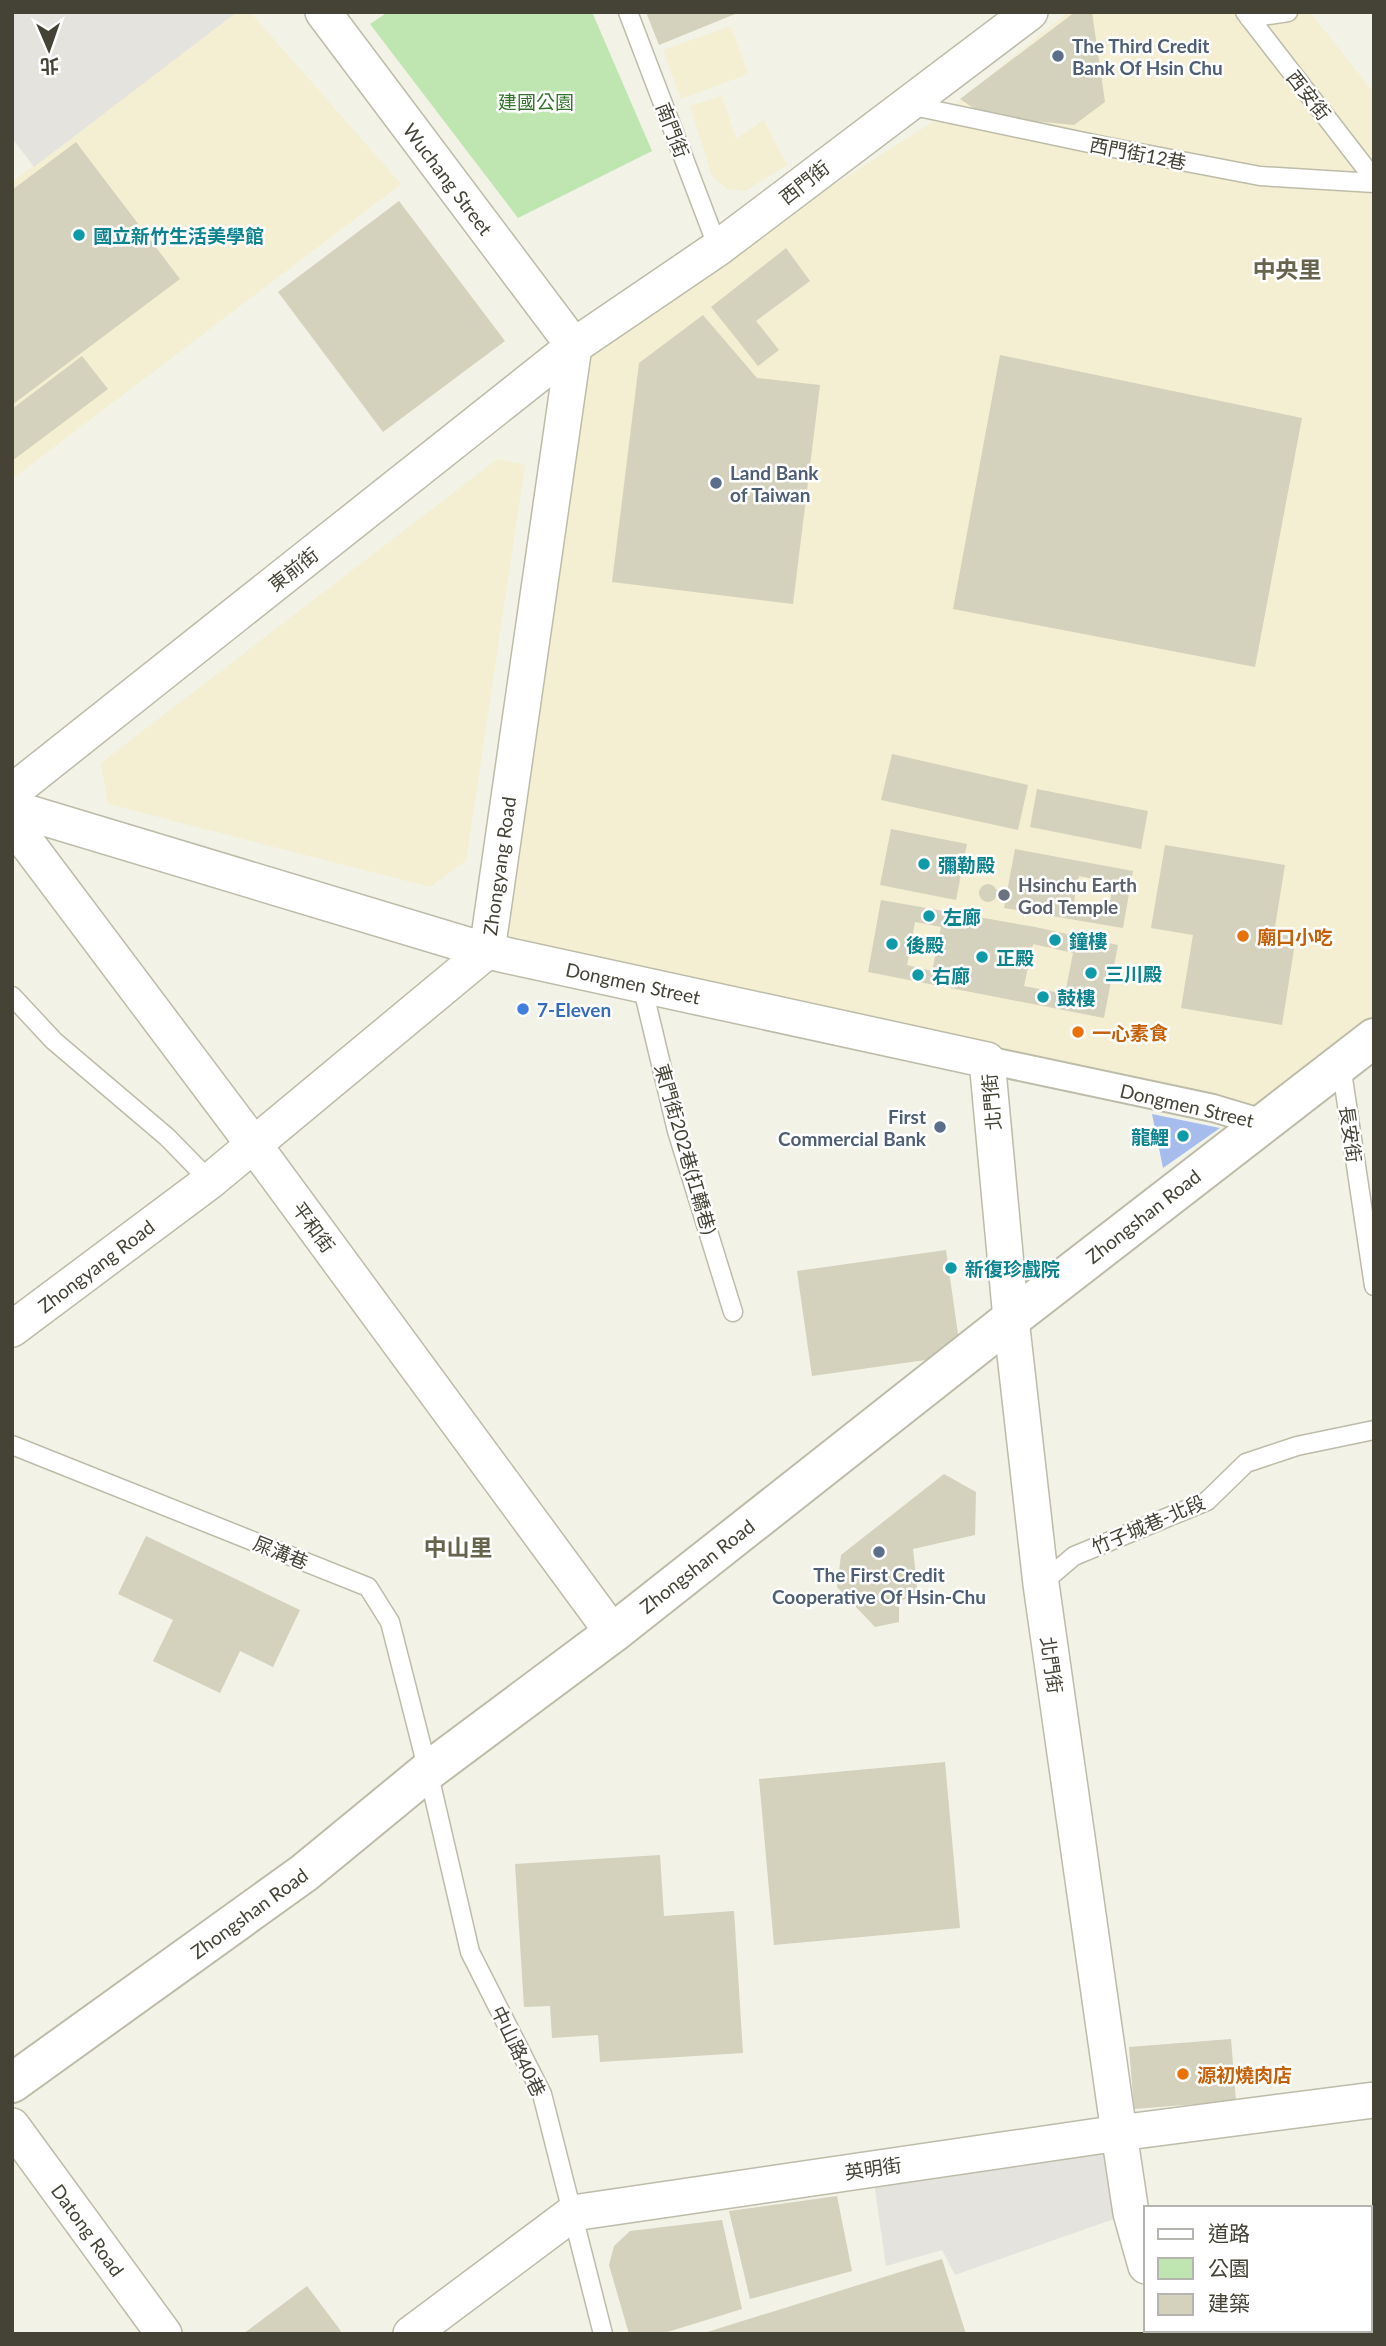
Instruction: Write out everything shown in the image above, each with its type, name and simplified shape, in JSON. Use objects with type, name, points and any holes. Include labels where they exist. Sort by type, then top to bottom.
[{"type":"street","name":"Wuchang Street","points":[[323,12],[574,346]]},
{"type":"street","name":"西門街","points":[[574,346],[718,248],[1030,12]]},
{"type":"street","name":"東前街","points":[[12,792],[574,346]]},
{"type":"street","name":"Zhongyang Road","points":[[12,1329],[210,1181],[487,951],[574,346]]},
{"type":"street","name":"Dongmen Street","points":[[12,808],[487,951],[1213,1108],[1263,1123]]},
{"type":"street","name":"平和街","points":[[12,823],[254,1145],[612,1633]]},
{"type":"street","name":"Zhongshan Road","points":[[12,2083],[304,1873],[428,1771],[612,1633],[1374,1038]]},
{"type":"street","name":"北門街","points":[[987,1060],[1011,1319],[1041,1584],[1131,2213],[1144,2259]]},
{"type":"street","name":"英明街","points":[[411,2334],[573,2213],[1119,2133],[1374,2100]]},
{"type":"street","name":"Datong Road","points":[[12,2126],[164,2334]]},
{"type":"lane","name":"南門街","points":[[628,12],[718,248]]},
{"type":"lane","points":[[1247,15],[1288,12]]},
{"type":"lane","name":"西安街","points":[[1247,15],[1374,181]]},
{"type":"lane","name":"西門街12巷","points":[[905,104],[1108,148],[1260,176],[1374,181]]},
{"type":"lane","name":"東門街202巷(扛轎巷)","points":[[642,985],[677,1130],[733,1312]]},
{"type":"lane","points":[[12,996],[54,1041],[167,1137],[210,1181]]},
{"type":"lane","name":"長安街","points":[[1341,1065],[1374,1286]]},
{"type":"lane","name":"竹子城巷-北段","points":[[1041,1584],[1074,1556],[1207,1501],[1246,1463],[1297,1446],[1374,1430]]},
{"type":"lane","name":"屎溝巷","points":[[12,1445],[368,1587],[390,1622],[428,1771]]},
{"type":"lane","name":"中山路40巷","points":[[428,1771],[470,1952],[542,2094],[603,2334]]},
{"type":"shaded area","points":[[12,12],[237,12],[34,167],[12,138]]},
{"type":"shaded area","points":[[237,12],[250,12],[401,184],[12,479],[12,182]]},
{"type":"shaded area","points":[[1068,12],[1310,12],[1374,93],[1374,1038],[1263,1123],[498,945],[575,350],[934,121]]},
{"type":"shaded area","points":[[731,26],[748,74],[681,99],[663,50]]},
{"type":"shaded area","points":[[722,96],[736,139],[764,120],[787,165],[745,191],[727,189],[712,176],[690,106]]},
{"type":"shaded area","points":[[497,459],[525,465],[466,861],[430,887],[108,804],[101,763]]},
{"type":"shaded area","points":[[1119,2133],[1131,2213],[955,2275],[942,2250],[886,2266],[872,2168]]},
{"type":"green space","name":"建國公園","points":[[388,12],[592,12],[652,151],[518,218],[370,24]]},
{"type":"water","points":[[1152,1114],[1220,1128],[1163,1168]]},
{"type":"building","points":[[646,12],[740,12],[659,45]]},
{"type":"building","name":"The Third Credit Bank Of Hsin Chu","points":[[1075,12],[1092,12],[1105,102],[1074,125],[985,116],[960,99]]},
{"type":"building","name":"國立新竹生活美學館","points":[[76,142],[180,279],[12,405],[12,190]]},
{"type":"building","points":[[399,201],[505,341],[383,432],[278,292]]},
{"type":"building","points":[[786,248],[810,281],[756,321],[779,350],[758,366],[711,307]]},
{"type":"building","name":"Land Bank of Taiwan","points":[[703,315],[757,378],[820,385],[793,604],[612,582],[639,363]]},
{"type":"building","points":[[1000,355],[1302,418],[1255,667],[953,609]]},
{"type":"building","points":[[82,356],[108,389],[12,461],[12,409]]},
{"type":"building","points":[[892,754],[1028,785],[1018,830],[881,800]]},
{"type":"building","points":[[1037,789],[1148,811],[1141,849],[1030,827]]},
{"type":"building","name":"彌勒殿","points":[[891,829],[967,844],[956,900],[880,885]]},
{"type":"building","name":"廟口小吃","points":[[1165,845],[1285,865],[1274,933],[1296,937],[1282,1025],[1181,1008],[1193,935],[1151,928]]},
{"type":"building","points":[[1015,849],[1133,871],[1123,928],[1004,908]],"holes":[[[1079,876],[1113,883],[1108,913],[1073,907]]]},
{"type":"building","points":[[988,884],[994,887],[997,893],[994,899],[988,902],[982,899],[979,893],[982,887]]},
{"type":"building","points":[[881,900],[1035,927],[1118,945],[1104,1018],[868,972]],"holes":[[[915,922],[941,927],[932,971],[907,965]],[[1033,944],[1073,953],[1065,994],[1024,986]]]},
{"type":"building","points":[[946,1250],[961,1355],[812,1376],[797,1271]]},
{"type":"building","name":"The First Credit Cooperative Of Hsin-Chu","points":[[944,1474],[976,1492],[975,1535],[913,1549],[918,1595],[899,1601],[899,1622],[875,1627],[837,1587],[841,1555]]},
{"type":"building","points":[[146,1536],[300,1610],[273,1667],[240,1651],[220,1693],[153,1661],[173,1620],[118,1594]]},
{"type":"building","points":[[945,1762],[960,1928],[774,1945],[759,1779]]},
{"type":"building","points":[[660,1855],[664,1916],[734,1911],[743,2053],[600,2062],[598,2035],[552,2038],[550,2006],[524,2007],[515,1864]]},
{"type":"building","name":"源初燒肉店","points":[[1231,2039],[1236,2101],[1134,2109],[1129,2047]]},
{"type":"building","points":[[837,2196],[852,2271],[750,2299],[729,2211]]},
{"type":"building","points":[[722,2220],[742,2309],[661,2334],[629,2334],[609,2265],[614,2246],[630,2231]]},
{"type":"building","points":[[942,2259],[966,2334],[704,2334],[704,2333]]},
{"type":"building","points":[[307,2286],[341,2331],[337,2334],[243,2334]]},
{"type":"place","name":"The Third Credit Bank Of Hsin Chu","points":[[1058,56]]},
{"type":"place","name":"國立新竹生活美學館","points":[[79,235]]},
{"type":"place","name":"Land Bank of Taiwan","points":[[716,483]]},
{"type":"place","name":"彌勒殿","points":[[924,864]]},
{"type":"place","name":"Hsinchu Earth God Temple","points":[[1004,895]]},
{"type":"place","name":"左廊","points":[[929,916]]},
{"type":"place","name":"廟口小吃","points":[[1243,936]]},
{"type":"place","name":"鐘樓","points":[[1055,940]]},
{"type":"place","name":"後殿","points":[[892,944]]},
{"type":"place","name":"正殿","points":[[982,957]]},
{"type":"place","name":"三川殿","points":[[1091,973]]},
{"type":"place","name":"右廊","points":[[918,975]]},
{"type":"place","name":"鼓樓","points":[[1043,997]]},
{"type":"place","name":"7-Eleven","points":[[523,1009]]},
{"type":"place","name":"一心素食","points":[[1078,1032]]},
{"type":"place","name":"First Commercial Bank","points":[[940,1127]]},
{"type":"place","name":"龍鯉","points":[[1183,1136]]},
{"type":"place","name":"新復珍戲院","points":[[951,1268]]},
{"type":"place","name":"The First Credit Cooperative Of Hsin-Chu","points":[[879,1552]]},
{"type":"place","name":"源初燒肉店","points":[[1183,2074]]},
{"type":"district","name":"中央里","points":[[1287,269]]},
{"type":"district","name":"中山里","points":[[458,1547]]}]
